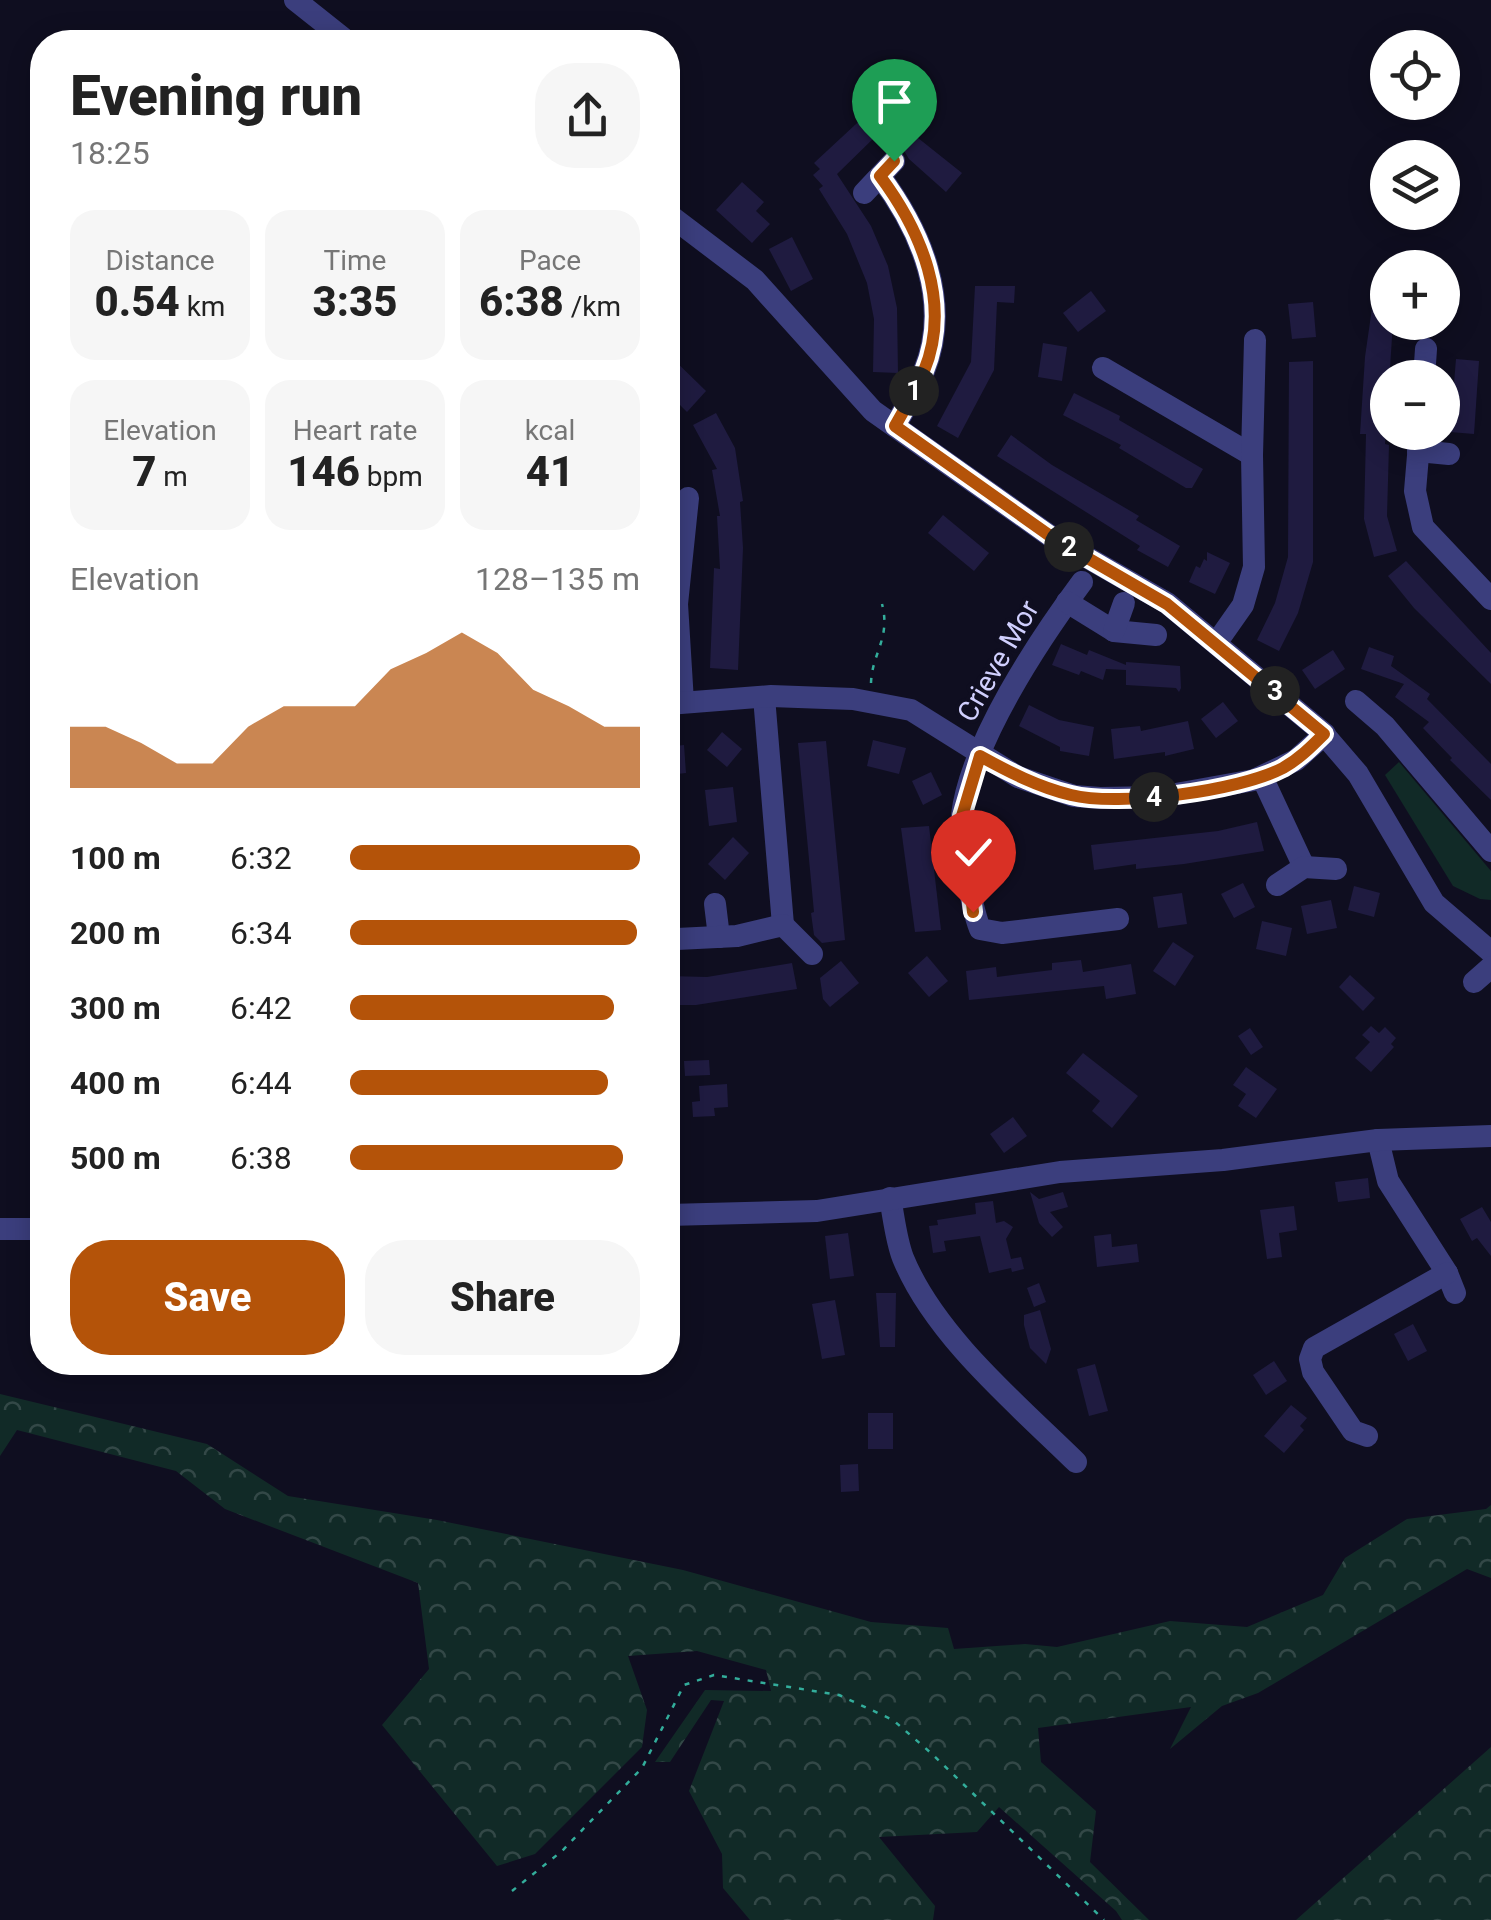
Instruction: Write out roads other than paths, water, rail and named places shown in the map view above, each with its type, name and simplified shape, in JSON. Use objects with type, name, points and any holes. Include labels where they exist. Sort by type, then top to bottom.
[{"type":"street","points":[[295,0],[333,30]]},
{"type":"street","points":[[879,177],[899,202],[919,245],[930,271],[935,299],[934,337],[925,370],[895,426]]},
{"type":"street","points":[[680,223],[755,280],[873,411],[1053,538],[1167,604],[1324,734],[1358,774],[1434,903],[1491,952]]},
{"type":"street","points":[[1217,642],[1243,605],[1254,567],[1255,340]]},
{"type":"street","points":[[1425,360],[1426,349]]},
{"type":"street","points":[[1104,368],[1252,455]]},
{"type":"street","points":[[1418,450],[1415,491],[1423,527],[1491,599]]},
{"type":"street","points":[[1439,450],[1449,454]]},
{"type":"street","points":[[680,575],[688,498]]},
{"type":"street","name":"Crieve Mor","points":[[1082,582],[1041,640],[980,756],[1018,777],[1074,796],[1159,797],[1262,777],[1296,760],[1324,734]]},
{"type":"street","name":"Crieve Mor","points":[[1067,602],[1114,632],[1156,635]]},
{"type":"street","points":[[1114,632],[1124,604]]},
{"type":"street","points":[[680,703],[764,697],[854,699],[910,710],[980,756],[962,816],[973,912],[980,930],[1002,933],[1118,918]]},
{"type":"street","points":[[764,697],[783,925],[812,954]]},
{"type":"street","points":[[1356,701],[1384,726],[1491,850]]},
{"type":"street","points":[[1262,777],[1304,867]]},
{"type":"street","points":[[1277,885],[1304,867],[1336,869]]},
{"type":"street","points":[[715,904],[719,937]]},
{"type":"street","points":[[680,940],[783,925]]},
{"type":"street","points":[[680,1215],[817,1211],[1003,1178],[1222,1160],[1378,1140],[1491,1136]]},
{"type":"street","points":[[1367,1436],[1353,1431],[1312,1372],[1310,1358],[1314,1348],[1451,1283],[1388,1181],[1378,1140]]},
{"type":"street","points":[[890,1198],[902,1256],[927,1304],[985,1372],[1076,1462]]},
{"type":"street","points":[[0,1229],[30,1229]]}]
